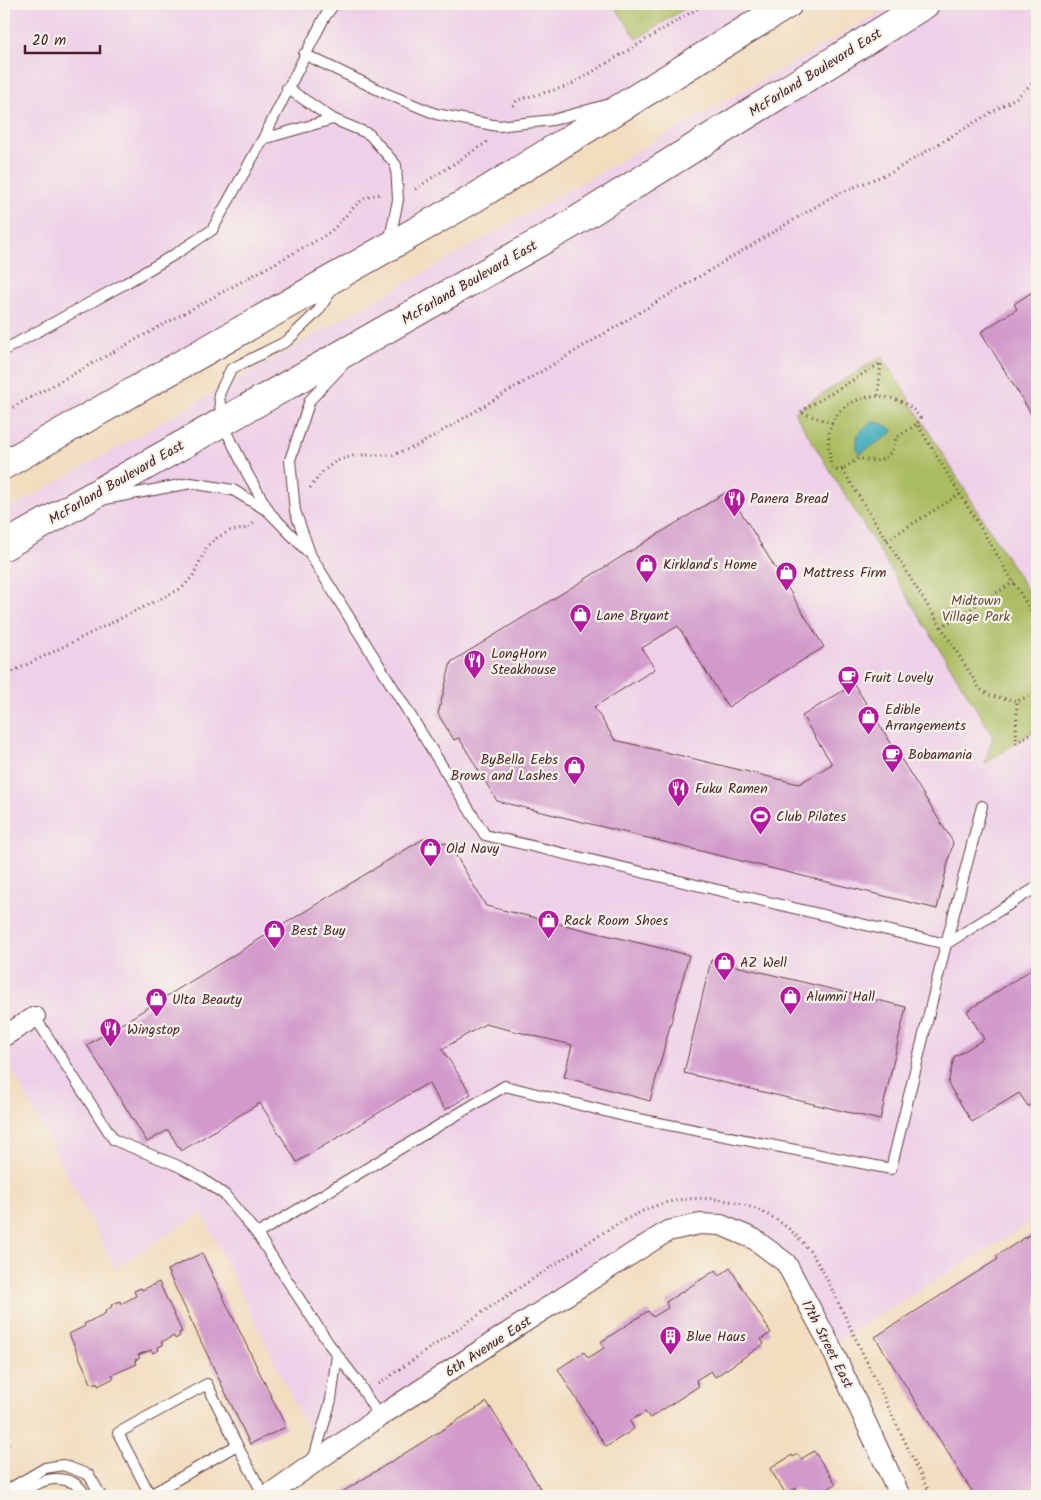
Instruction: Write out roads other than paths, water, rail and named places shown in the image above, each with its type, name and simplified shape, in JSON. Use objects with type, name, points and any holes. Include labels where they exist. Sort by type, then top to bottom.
[{"type":"highway","points":[[4,465],[473,199],[788,4]]},
{"type":"highway","name":"McFarland Boulevard East","points":[[4,546],[568,226],[925,4]]},
{"type":"street","points":[[4,1036],[35,1017]]},
{"type":"street","name":"6th Avenue East","points":[[265,1496],[379,1417],[668,1231],[700,1224],[721,1225]]},
{"type":"street","name":"17th Street East","points":[[721,1225],[754,1239],[786,1263],[830,1345],[900,1496]]},
{"type":"lane","points":[[4,350],[134,278],[212,230],[263,139],[304,54],[334,4]]},
{"type":"lane","points":[[304,54],[385,93],[436,114],[498,126],[553,120],[641,95]]},
{"type":"lane","points":[[287,88],[333,119],[369,134],[396,165],[398,200],[388,246]]},
{"type":"lane","points":[[263,139],[333,119]]},
{"type":"lane","points":[[270,513],[248,475],[222,422],[219,394],[231,369],[287,341],[318,311],[342,272]]},
{"type":"lane","points":[[364,342],[310,400],[290,460],[294,511],[312,556],[485,835],[946,944],[1037,887]]},
{"type":"lane","points":[[77,504],[191,483],[233,490],[270,513],[312,556]]},
{"type":"lane","points":[[257,1234],[505,1086],[624,1116],[892,1169],[946,944],[982,806]]},
{"type":"lane","points":[[35,1017],[114,1140],[176,1165],[201,1178],[225,1195],[257,1234],[337,1355],[366,1394],[379,1417]]},
{"type":"lane","points":[[313,1463],[331,1400],[337,1355]]},
{"type":"lane","points":[[238,1445],[150,1495],[118,1432],[207,1384],[265,1496]]},
{"type":"lane","points":[[4,1492],[45,1468],[63,1465],[89,1476],[101,1496]]},
{"type":"lane","points":[[17,1496],[39,1482],[56,1479],[70,1480],[82,1489],[85,1496]]},
{"type":"water","points":[[874,422],[883,424],[893,430],[891,434],[859,454],[857,438],[864,428]]},
{"type":"place","name":"Panera Bread","points":[[734,517]]},
{"type":"place","name":"Kirkland's Home","points":[[647,583]]},
{"type":"place","name":"Mattress Firm","points":[[787,591]]},
{"type":"place","name":"Lane Bryant","points":[[580,634]]},
{"type":"place","name":"LongHorn Steakhouse","points":[[475,680]]},
{"type":"place","name":"Fruit Lovely","points":[[848,696]]},
{"type":"place","name":"Edible Arrangements","points":[[869,736]]},
{"type":"place","name":"Bobamania","points":[[892,773]]},
{"type":"place","name":"ByBella Eebs Brows and Lashes","points":[[574,786]]},
{"type":"place","name":"Fuku Ramen","points":[[679,807]]},
{"type":"place","name":"Club Pilates","points":[[760,835]]},
{"type":"place","name":"Old Navy","points":[[430,867]]},
{"type":"place","name":"Rack Room Shoes","points":[[548,939]]},
{"type":"place","name":"Best Buy","points":[[275,949]]},
{"type":"place","name":"AZ Well","points":[[724,981]]},
{"type":"place","name":"Alumni Hall","points":[[790,1015]]},
{"type":"place","name":"Ulta Beauty","points":[[156,1018]]},
{"type":"place","name":"Wingstop","points":[[111,1048]]},
{"type":"place","name":"Blue Haus","points":[[670,1355]]},
{"type":"park label","name":"Midtown Village Park","points":[[976,608]]}]
